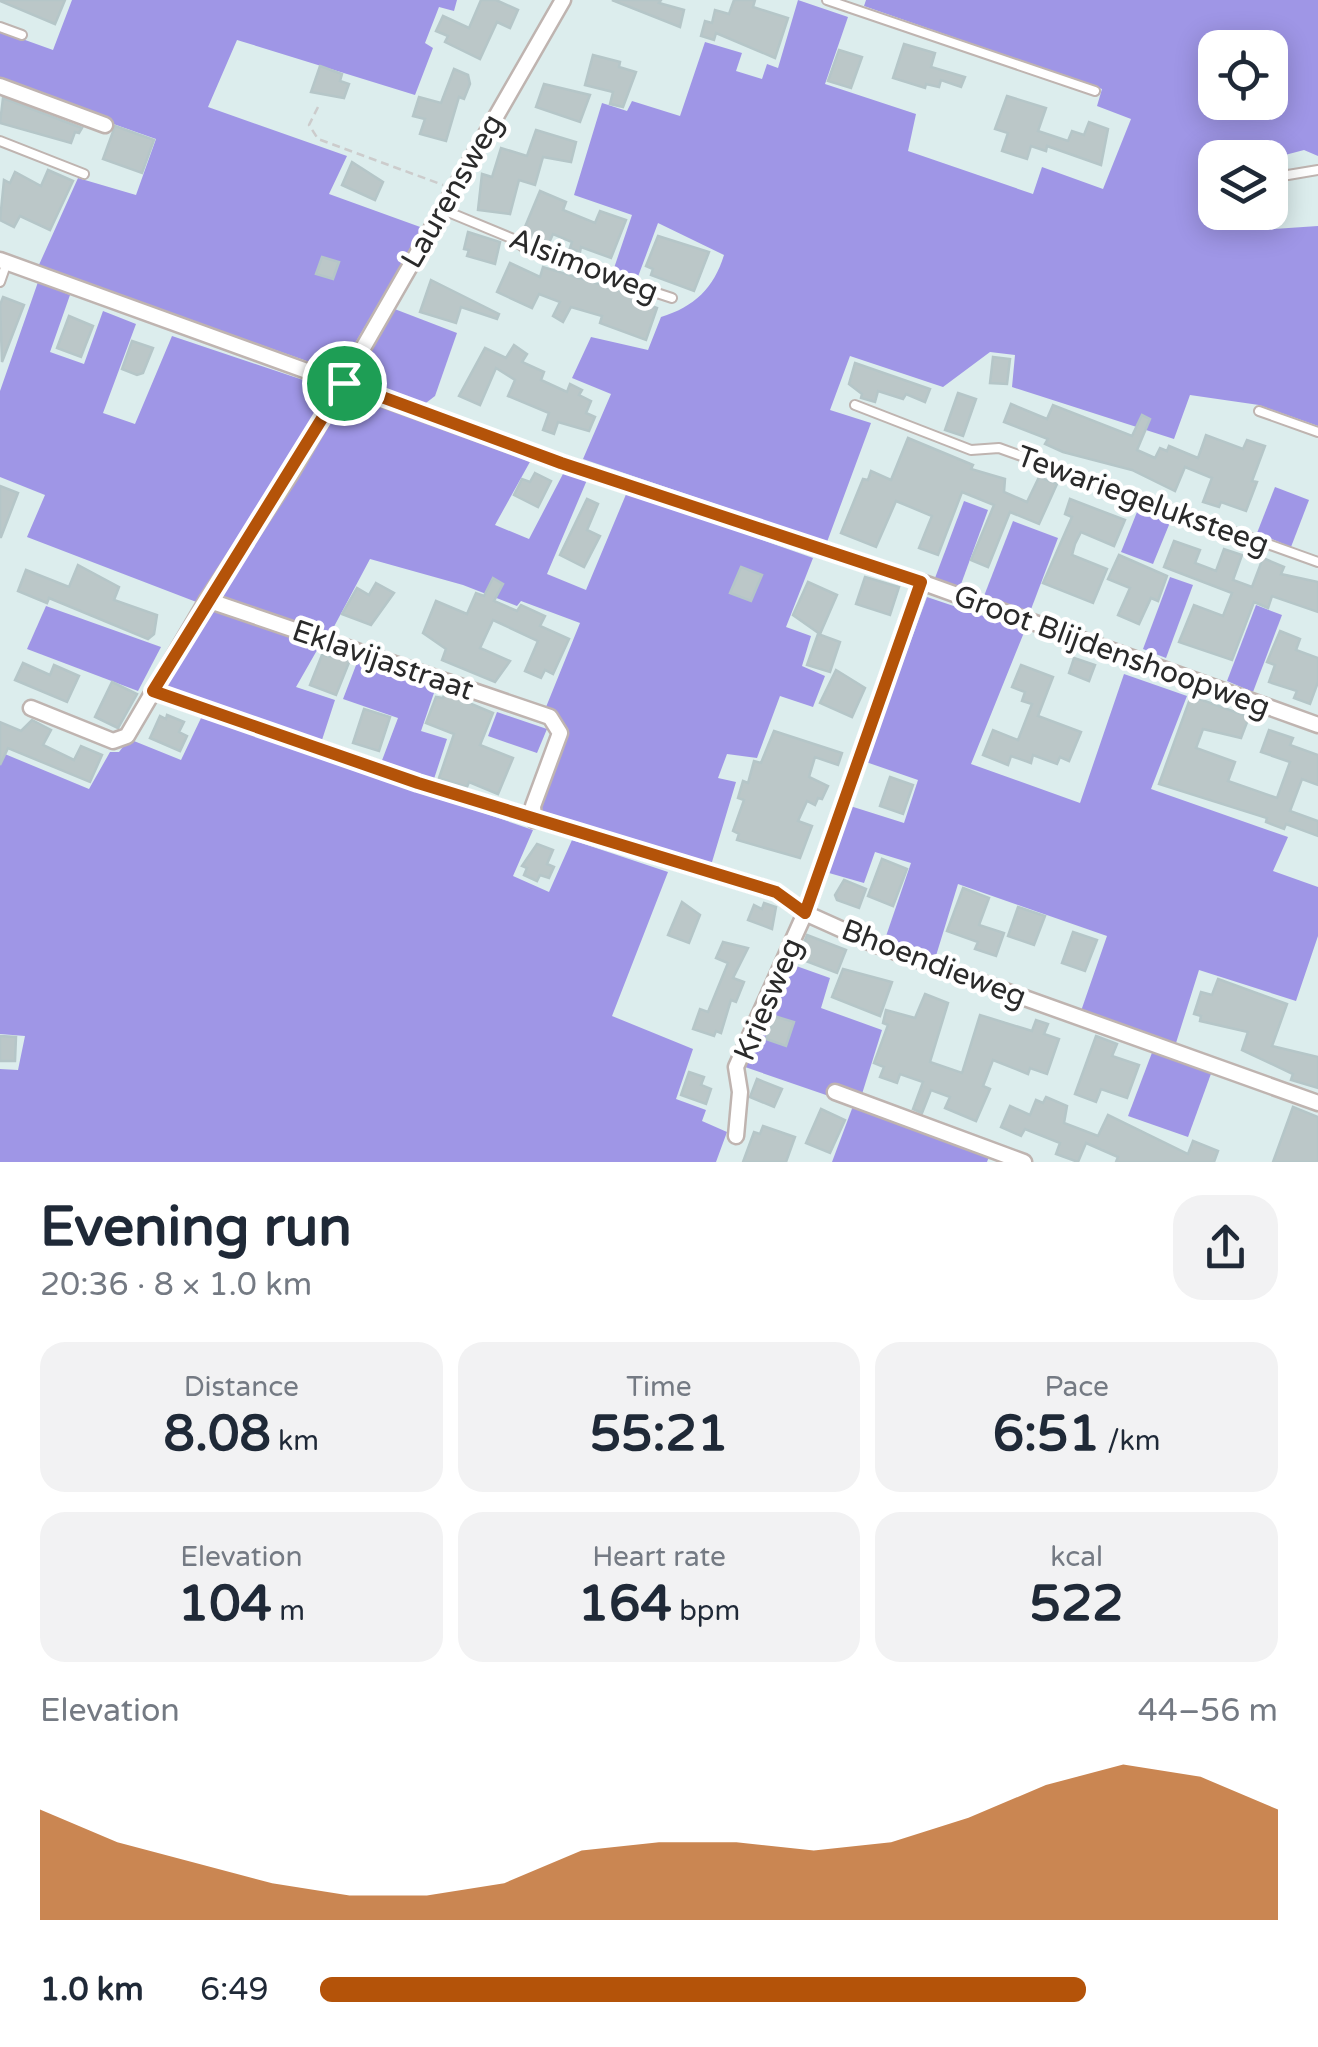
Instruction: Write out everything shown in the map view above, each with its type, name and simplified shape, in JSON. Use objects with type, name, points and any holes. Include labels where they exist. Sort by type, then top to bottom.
[{"type":"street","name":"Laurensweg","points":[[31,708],[121,740],[344,383],[563,0]]},
{"type":"street","points":[[0,86],[105,124]]},
{"type":"street","name":"Groot Blijdenshoopweg","points":[[3,261],[561,463],[921,582],[1318,725]]},
{"type":"street","name":"Kriesweg","points":[[736,1136],[740,1092],[736,1067],[805,913],[921,582]]},
{"type":"street","name":"Eklavijastraat","points":[[208,600],[550,717],[560,732],[533,806],[534,820]]},
{"type":"street","name":"Bhoendieweg","points":[[153,691],[534,820],[776,892],[805,913],[874,944],[1318,1103]]},
{"type":"street","points":[[836,1092],[1024,1162]]},
{"type":"lane","points":[[828,0],[1095,91]]},
{"type":"lane","points":[[0,27],[22,35]]},
{"type":"lane","points":[[0,140],[84,174]]},
{"type":"lane","points":[[1288,175],[1318,170]]},
{"type":"lane","name":"Alsimoweg","points":[[442,209],[511,238],[530,251],[672,298]]},
{"type":"lane","points":[[0,282],[3,261]]},
{"type":"lane","name":"Tewariegeluksteeg","points":[[855,405],[966,448],[999,448],[1318,562]]},
{"type":"lane","points":[[1259,411],[1318,432]]},
{"type":"path","points":[[318,107],[309,126],[318,139],[442,184],[450,193]]},
{"type":"shaded area","points":[[72,0],[457,0],[454,11],[439,7],[425,43],[433,48],[415,95],[237,40],[208,107],[347,156],[329,194],[423,228],[338,372],[38,267],[78,178],[136,195],[156,139],[0,84],[0,31],[53,50]]},
{"type":"shaded area","points":[[798,0],[848,17],[825,84],[916,114],[908,151],[1033,194],[1042,167],[1103,189],[1131,119],[1097,106],[1102,89],[864,6],[866,0],[1318,0],[1318,156],[1304,150],[1288,154],[1288,140],[1198,140],[1198,230],[1318,226],[1318,426],[1259,405],[1190,395],[1174,439],[1012,387],[1015,355],[990,352],[943,387],[850,356],[830,410],[871,423],[827,542],[583,459],[611,394],[572,378],[591,337],[648,350],[661,317],[701,295],[715,277],[724,255],[658,223],[636,282],[612,274],[632,215],[574,195],[602,103],[627,111],[632,101],[680,116],[705,42],[742,53],[736,71],[762,79],[767,64],[778,68]]},
{"type":"shaded area","points":[[38,282],[70,295],[50,352],[84,364],[103,311],[136,324],[103,413],[135,424],[172,336],[336,391],[199,603],[27,537],[45,495],[0,477],[0,391]]},
{"type":"shaded area","points":[[392,308],[457,333],[435,396],[422,406],[353,376]]},
{"type":"shaded area","points":[[344,394],[531,460],[495,525],[529,539],[564,472],[587,480],[547,574],[586,590],[627,492],[813,558],[786,627],[811,636],[802,666],[825,676],[813,707],[780,696],[757,758],[727,754],[718,778],[736,782],[709,872],[536,819],[563,730],[558,716],[544,712],[580,623],[521,601],[517,606],[463,585],[370,559],[329,636],[216,597]]},
{"type":"shaded area","points":[[1275,487],[1309,500],[1291,547],[1257,533]]},
{"type":"shaded area","points":[[964,501],[988,510],[960,587],[935,578]]},
{"type":"shaded area","points":[[1139,507],[1171,520],[1153,564],[1121,552]]},
{"type":"shaded area","points":[[1013,521],[1058,538],[1030,612],[984,596]]},
{"type":"shaded area","points":[[1170,577],[1193,585],[1166,658],[1143,649]]},
{"type":"shaded area","points":[[927,597],[1025,630],[971,764],[1080,803],[1124,674],[1187,696],[1151,789],[1288,837],[1273,871],[1318,887],[1318,936],[1296,1001],[1199,970],[1176,1043],[1081,1011],[1107,936],[958,884],[935,959],[884,942],[911,863],[875,852],[864,883],[822,871],[847,805],[904,823],[918,780],[866,762]]},
{"type":"shaded area","points":[[1256,605],[1282,615],[1253,692],[1227,681]]},
{"type":"shaded area","points":[[46,606],[161,647],[138,691],[27,649]]},
{"type":"shaded area","points":[[211,606],[320,645],[296,687],[335,700],[321,743],[160,688]]},
{"type":"shaded area","points":[[358,660],[436,687],[421,731],[447,739],[433,782],[381,763],[398,718],[343,699]]},
{"type":"shaded area","points":[[497,712],[547,729],[537,753],[488,736]]},
{"type":"shaded area","points":[[202,716],[533,830],[513,876],[549,892],[572,840],[668,872],[612,1016],[693,1049],[676,1099],[706,1110],[702,1121],[727,1132],[716,1162],[0,1162],[0,1069],[18,1070],[25,1036],[0,1034],[0,752],[89,789],[110,752],[119,752],[129,739],[181,760]]},
{"type":"shaded area","points":[[785,962],[830,978],[821,1008],[882,1030],[862,1094],[831,1084],[826,1095],[745,1067]]},
{"type":"shaded area","points":[[1153,1050],[1212,1071],[1188,1137],[1128,1116]]},
{"type":"shaded area","points":[[853,1106],[990,1154],[987,1162],[832,1162]]},
{"type":"building","points":[[1,0],[65,0],[55,24],[0,1]]},
{"type":"building","points":[[481,0],[496,0],[518,10],[510,28],[497,22],[480,59],[445,42],[448,36],[436,31],[443,16],[469,28]]},
{"type":"building","points":[[612,0],[661,0],[659,3],[684,10],[680,27]]},
{"type":"building","points":[[734,0],[755,0],[753,7],[788,18],[775,58],[716,33],[714,40],[701,36],[705,21],[712,23],[715,10],[729,14]]},
{"type":"building","points":[[904,44],[935,53],[931,67],[965,77],[961,87],[941,80],[939,87],[926,84],[925,88],[893,78]]},
{"type":"building","points":[[839,50],[862,57],[851,88],[828,81]]},
{"type":"building","points":[[593,55],[620,62],[619,67],[636,72],[623,107],[610,104],[613,92],[585,85]]},
{"type":"building","points":[[320,66],[342,74],[340,81],[349,84],[344,98],[311,92]]},
{"type":"building","points":[[454,69],[468,75],[470,84],[464,99],[459,97],[446,141],[420,134],[425,119],[413,116],[419,97],[441,103]]},
{"type":"building","points":[[544,84],[590,95],[580,122],[536,107]]},
{"type":"building","points":[[1007,96],[1046,108],[1038,131],[1068,141],[1072,131],[1084,135],[1089,122],[1108,129],[1101,165],[1047,146],[1046,151],[1031,146],[1027,159],[1002,151],[1008,133],[995,129]]},
{"type":"building","points":[[3,98],[82,128],[75,132],[71,143],[0,123]]},
{"type":"building","points":[[115,126],[154,140],[142,173],[103,159]]},
{"type":"building","points":[[536,130],[576,142],[571,162],[543,157],[535,185],[519,180],[510,214],[478,210],[482,174],[492,177],[501,148],[527,156]]},
{"type":"building","points":[[352,162],[383,182],[375,200],[342,185]]},
{"type":"building","points":[[48,170],[73,181],[50,230],[20,216],[14,227],[0,220],[4,180],[10,183],[15,172],[41,186]]},
{"type":"building","points":[[540,191],[566,202],[563,210],[595,223],[600,211],[626,220],[611,258],[581,247],[580,252],[570,248],[572,242],[553,234],[548,245],[522,234]]},
{"type":"building","points":[[468,232],[500,242],[495,264],[467,256],[469,250],[464,249]]},
{"type":"building","points":[[658,236],[709,252],[694,291],[651,275],[653,269],[646,266]]},
{"type":"building","points":[[322,257],[339,262],[333,279],[316,274]]},
{"type":"building","points":[[510,263],[540,277],[543,267],[651,300],[649,305],[657,308],[646,340],[600,323],[602,316],[571,307],[563,322],[553,316],[560,302],[539,294],[532,308],[497,292]]},
{"type":"building","points":[[431,280],[499,314],[497,319],[461,307],[456,323],[420,312]]},
{"type":"building","points":[[3,297],[24,305],[2,362],[0,305]]},
{"type":"building","points":[[69,316],[93,326],[81,357],[57,348]]},
{"type":"building","points":[[132,341],[153,348],[143,373],[137,375],[122,369]]},
{"type":"building","points":[[514,345],[527,354],[522,362],[544,372],[541,380],[567,392],[570,384],[582,390],[579,395],[591,401],[586,413],[595,417],[589,431],[558,422],[554,434],[543,430],[549,413],[508,396],[515,380],[496,368],[480,405],[459,396],[485,348],[506,358]]},
{"type":"building","points":[[993,357],[1010,359],[1007,384],[990,383]]},
{"type":"building","points":[[855,363],[930,389],[925,402],[906,394],[903,399],[878,391],[875,402],[861,398],[862,394],[849,384]]},
{"type":"building","points":[[958,393],[976,399],[963,436],[945,430]]},
{"type":"building","points":[[1011,404],[1047,419],[1053,405],[1132,436],[1142,415],[1150,419],[1137,450],[1155,458],[1160,448],[1167,451],[1169,446],[1198,458],[1206,435],[1243,449],[1247,440],[1265,446],[1246,511],[1221,502],[1219,507],[1203,502],[1212,478],[1185,467],[1175,491],[1132,470],[1045,444],[1048,439],[1004,422]]},
{"type":"building","points":[[908,438],[973,465],[971,469],[1005,479],[1004,492],[1027,502],[1039,477],[1057,484],[1039,524],[1010,512],[988,567],[971,560],[994,505],[962,492],[938,555],[919,548],[932,516],[896,501],[876,547],[841,533],[863,479],[868,480],[871,471],[891,480]]},
{"type":"building","points":[[535,473],[551,481],[538,507],[514,495],[522,479],[530,482]]},
{"type":"building","points":[[0,486],[18,493],[1,537],[0,537]]},
{"type":"building","points":[[587,499],[598,504],[587,530],[600,536],[584,567],[560,555]]},
{"type":"building","points":[[1070,499],[1125,520],[1114,546],[1081,532],[1075,544],[1072,555],[1107,569],[1093,603],[1043,583],[1072,517],[1065,514]]},
{"type":"building","points":[[1174,541],[1200,550],[1195,563],[1216,571],[1224,549],[1242,555],[1233,580],[1252,587],[1263,558],[1284,567],[1281,574],[1318,582],[1318,612],[1272,596],[1268,608],[1254,602],[1232,660],[1179,642],[1194,605],[1223,616],[1232,593],[1164,567]]},
{"type":"building","points":[[1119,555],[1167,576],[1158,601],[1151,598],[1139,624],[1118,615],[1130,588],[1108,579]]},
{"type":"building","points":[[78,565],[119,587],[114,600],[157,615],[154,634],[148,639],[49,598],[47,603],[18,591],[26,570],[69,587]]},
{"type":"building","points":[[741,567],[762,575],[751,601],[730,593]]},
{"type":"building","points":[[865,577],[899,587],[890,615],[856,604]]},
{"type":"building","points":[[493,578],[503,584],[494,601],[517,611],[521,605],[545,616],[540,626],[569,639],[553,674],[545,670],[541,678],[525,671],[538,641],[493,620],[480,648],[510,661],[495,682],[442,660],[446,649],[423,633],[436,601],[467,614],[476,593],[484,596]]},
{"type":"building","points":[[808,582],[837,595],[820,634],[793,615]]},
{"type":"building","points":[[376,583],[394,593],[371,625],[342,614],[357,588],[369,595]]},
{"type":"building","points":[[1280,631],[1300,639],[1296,650],[1318,658],[1318,682],[1310,704],[1294,698],[1297,691],[1269,682],[1275,665],[1267,662]]},
{"type":"building","points":[[818,634],[840,642],[830,672],[807,665]]},
{"type":"building","points":[[322,655],[350,660],[336,695],[310,685]]},
{"type":"building","points":[[1074,658],[1095,665],[1089,681],[1069,673]]},
{"type":"building","points":[[23,663],[50,675],[54,665],[79,676],[67,702],[15,680]]},
{"type":"building","points":[[1021,665],[1053,677],[1038,716],[1081,732],[1069,761],[1060,757],[1057,764],[1033,755],[1031,763],[1011,756],[1008,765],[983,755],[993,730],[1018,740],[1032,704],[1022,701],[1025,692],[1012,687]]},
{"type":"building","points":[[836,670],[865,688],[852,717],[820,703]]},
{"type":"building","points":[[112,682],[137,694],[118,728],[95,717]]},
{"type":"building","points":[[445,693],[493,713],[480,745],[513,758],[498,794],[469,782],[467,787],[439,778],[454,734],[426,723],[436,697],[443,698]]},
{"type":"building","points":[[1191,696],[1249,717],[1241,738],[1203,729],[1196,748],[1235,762],[1228,781],[1277,798],[1290,762],[1261,752],[1269,730],[1293,738],[1290,745],[1318,755],[1318,785],[1302,779],[1290,811],[1318,821],[1318,836],[1286,824],[1284,829],[1266,822],[1267,818],[1159,784]]},
{"type":"building","points":[[364,709],[390,717],[379,751],[353,743]]},
{"type":"building","points":[[167,715],[184,722],[179,732],[187,736],[180,751],[150,738],[160,716],[166,719]]},
{"type":"building","points":[[32,720],[51,730],[43,745],[74,760],[81,746],[102,755],[90,782],[8,748],[0,765],[0,722],[21,731]]},
{"type":"building","points":[[774,731],[842,753],[838,765],[815,757],[809,777],[828,786],[815,805],[807,801],[798,821],[812,826],[800,858],[737,840],[739,834],[733,831],[744,800],[738,798],[743,781],[748,783],[754,761],[761,763]]},
{"type":"building","points":[[890,777],[913,785],[903,814],[880,806]]},
{"type":"building","points":[[537,844],[553,850],[547,864],[554,867],[549,878],[540,875],[537,881],[524,875],[527,868],[522,866]]},
{"type":"building","points":[[882,859],[907,869],[893,906],[868,896]]},
{"type":"building","points":[[844,880],[866,889],[859,908],[837,900],[835,895]]},
{"type":"building","points":[[963,888],[989,898],[979,925],[1004,933],[996,956],[975,949],[978,942],[947,931]]},
{"type":"building","points":[[682,902],[700,915],[689,943],[668,935]]},
{"type":"building","points":[[764,903],[776,907],[772,929],[748,920],[754,905],[762,909]]},
{"type":"building","points":[[1018,907],[1045,916],[1034,945],[1008,936]]},
{"type":"building","points":[[1073,932],[1097,940],[1085,971],[1062,963]]},
{"type":"building","points":[[807,935],[846,950],[837,973],[798,958]]},
{"type":"building","points":[[723,942],[748,948],[733,978],[744,982],[736,1002],[731,1000],[721,1033],[716,1031],[714,1036],[693,1029],[700,1009],[708,1012],[728,963],[716,958]]},
{"type":"building","points":[[843,969],[892,982],[880,1016],[832,997]]},
{"type":"building","points":[[1218,979],[1287,1004],[1272,1046],[1318,1057],[1318,1088],[1291,1080],[1293,1074],[1242,1050],[1248,1032],[1200,1021],[1201,1016],[1194,1014],[1201,992],[1212,995]]},
{"type":"building","points":[[925,994],[948,1003],[930,1062],[962,1073],[980,1015],[1032,1031],[1036,1020],[1048,1024],[1044,1034],[1059,1039],[1047,1074],[1030,1068],[1028,1074],[993,1060],[983,1086],[990,1089],[976,1121],[945,1108],[950,1097],[931,1090],[922,1113],[913,1109],[923,1082],[900,1074],[897,1083],[880,1077],[884,1067],[874,1063],[888,1025],[883,1023],[886,1010],[915,1018]]},
{"type":"building","points":[[774,1016],[794,1022],[786,1046],[766,1039]]},
{"type":"building","points":[[0,1036],[16,1037],[15,1061],[0,1061]]},
{"type":"building","points":[[1096,1036],[1117,1044],[1112,1056],[1139,1065],[1127,1098],[1101,1089],[1096,1102],[1075,1094]]},
{"type":"building","points":[[689,1072],[704,1077],[701,1085],[711,1089],[706,1104],[681,1095]]},
{"type":"building","points":[[757,1079],[782,1089],[774,1107],[750,1097]]},
{"type":"building","points":[[1046,1097],[1067,1106],[1064,1123],[1098,1136],[1108,1115],[1188,1154],[1193,1141],[1218,1151],[1214,1162],[1116,1162],[1118,1157],[1086,1143],[1078,1162],[1056,1154],[1060,1143],[1025,1129],[1021,1136],[1001,1127],[1010,1106],[1030,1115],[1036,1100],[1043,1103]]},
{"type":"building","points":[[1293,1107],[1318,1117],[1318,1162],[1273,1162]]},
{"type":"building","points":[[821,1109],[845,1120],[830,1153],[806,1143]]},
{"type":"building","points":[[763,1126],[795,1137],[786,1162],[743,1162],[754,1132],[760,1134]]},
{"type":"route","points":[[344,383],[561,463],[921,582],[805,913],[776,892],[632,852],[418,783],[153,691],[290,476],[344,383]]}]
